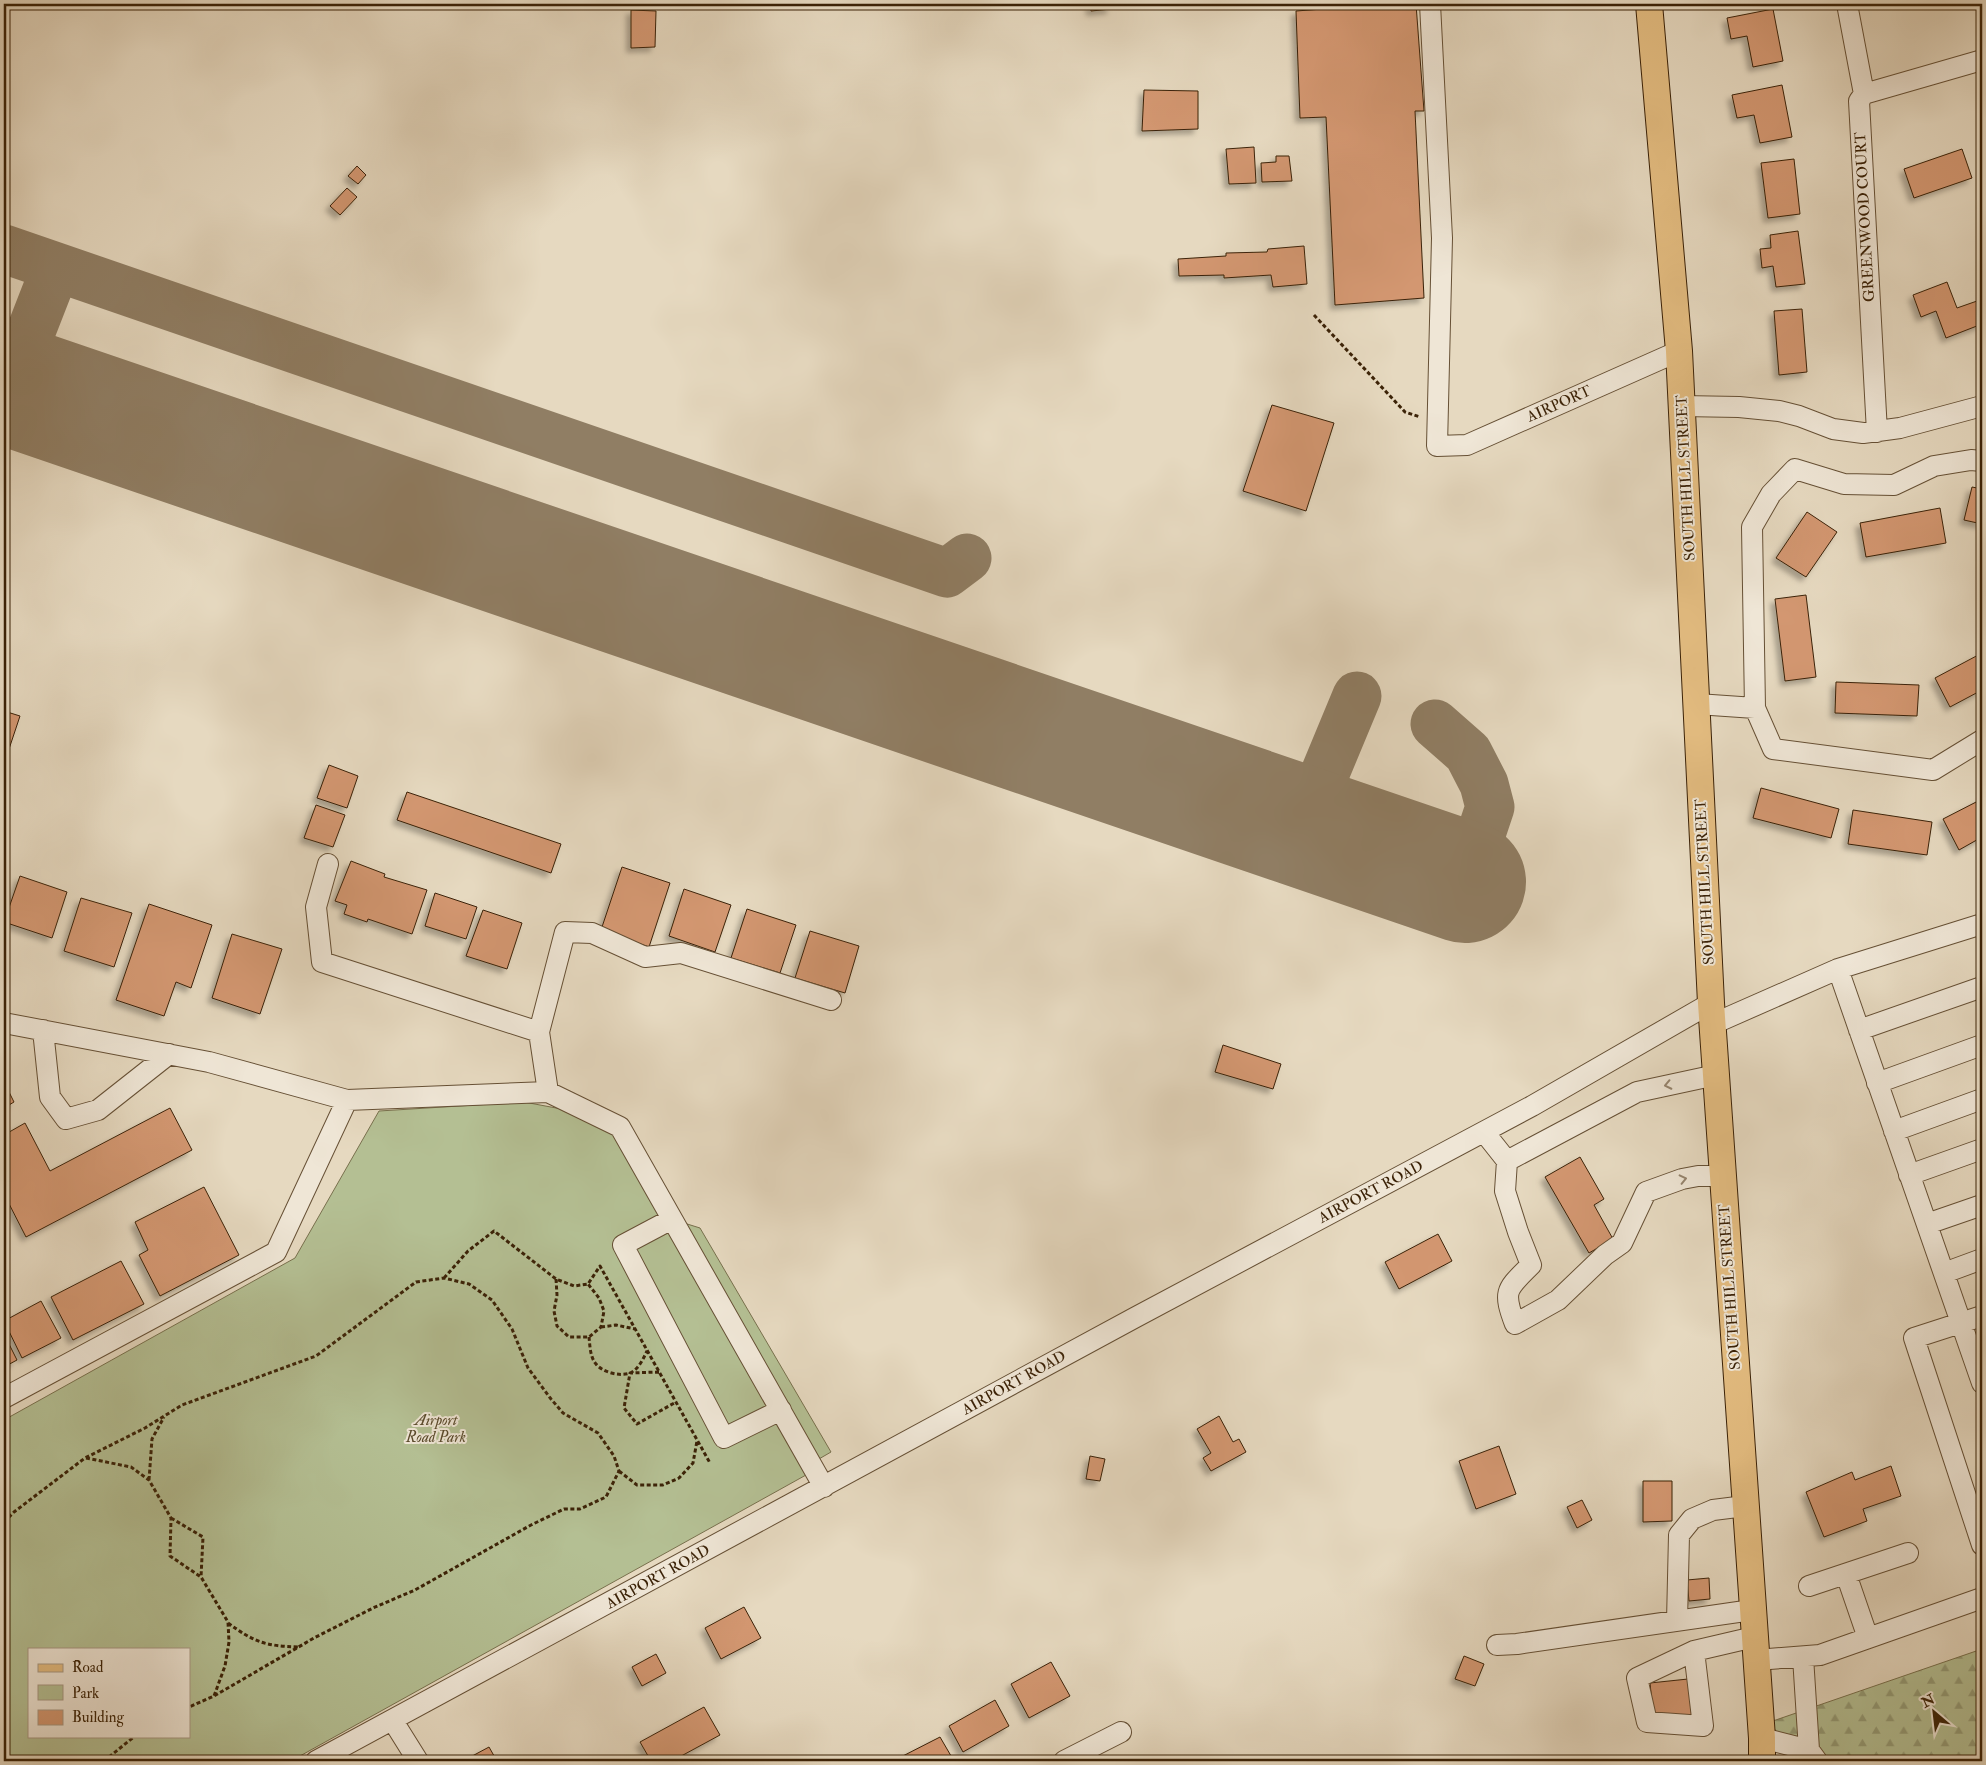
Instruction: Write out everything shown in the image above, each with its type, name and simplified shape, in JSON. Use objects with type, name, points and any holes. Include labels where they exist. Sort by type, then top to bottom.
[{"type":"main road","name":"SOUTH HILL STREET","points":[[1649,4],[1680,351],[1712,1013],[1762,1750]]},
{"type":"street","points":[[1430,4],[1442,238],[1437,424]]},
{"type":"street","name":"GREENWOOD COURT","points":[[1848,4],[1864,94],[1859,101],[1877,432]]},
{"type":"street","points":[[1864,94],[1982,60]]},
{"type":"street","name":"AIRPORT","points":[[1437,424],[1437,446],[1467,445],[1680,351]]},
{"type":"street","points":[[1682,406],[1766,409],[1799,416],[1833,429],[1863,433],[1900,428],[1982,406]]},
{"type":"street","points":[[1982,461],[1971,460],[1934,466],[1894,485],[1844,484],[1795,470],[1771,494],[1752,527],[1755,708],[1773,749],[1933,770],[1982,740]]},
{"type":"street","points":[[1697,704],[1755,708]]},
{"type":"street","points":[[328,864],[316,907],[322,962],[539,1032]]},
{"type":"street","name":"AIRPORT ROAD","points":[[316,1761],[1136,1317],[1532,1106],[1712,1013],[1838,969],[1982,924]]},
{"type":"street","points":[[548,1092],[539,1032],[565,932],[592,933],[645,957],[681,953],[831,1000]]},
{"type":"street","points":[[1838,969],[1961,1323],[1981,1374]]},
{"type":"street","points":[[1859,1030],[1982,987]]},
{"type":"street","points":[[4,1023],[209,1062],[347,1100],[548,1092],[620,1127],[824,1487]]},
{"type":"street","points":[[44,1030],[50,1098],[66,1120],[98,1110],[169,1054]]},
{"type":"street","points":[[1877,1083],[1982,1045]]},
{"type":"street","points":[[1507,1161],[1636,1092],[1716,1075]]},
{"type":"street","points":[[1894,1131],[1982,1099]]},
{"type":"street","points":[[4,1398],[276,1252],[347,1100]]},
{"type":"street","points":[[1484,1132],[1507,1161],[1505,1191],[1531,1265],[1510,1286],[1507,1304],[1515,1324],[1558,1300],[1605,1255],[1622,1243],[1646,1192],[1682,1179],[1698,1176],[1723,1176]]},
{"type":"street","points":[[1910,1175],[1982,1149]]},
{"type":"street","points":[[1927,1224],[1982,1206]]},
{"type":"street","points":[[672,1219],[623,1245],[724,1438],[781,1410]]},
{"type":"street","points":[[1944,1273],[1982,1259]]},
{"type":"street","points":[[1982,1316],[1914,1338],[1982,1545]]},
{"type":"street","points":[[1677,1621],[1679,1535],[1692,1519],[1713,1510],[1745,1506]]},
{"type":"street","points":[[1809,1586],[1908,1553]]},
{"type":"street","points":[[1846,1574],[1868,1638]]},
{"type":"street","points":[[1694,1651],[1755,1648],[1803,1656],[1820,1655],[1982,1598]]},
{"type":"street","points":[[1497,1644],[1517,1644],[1752,1610]]},
{"type":"street","points":[[1762,1750],[1813,1756],[1803,1656]]},
{"type":"street","points":[[392,1721],[418,1761]]},
{"type":"street","points":[[1064,1761],[1121,1732]]},
{"type":"path","points":[[1314,315],[1406,412],[1437,424]]},
{"type":"path","points":[[444,1278],[468,1251],[494,1231],[556,1279],[574,1286],[588,1284],[600,1266],[710,1463]]},
{"type":"path","points":[[4,1522],[14,1512],[85,1458],[182,1406],[316,1356],[416,1282],[444,1278],[470,1284],[492,1300],[512,1329],[528,1368],[551,1399],[563,1413],[598,1433],[614,1456],[619,1472],[637,1485],[663,1485],[679,1478],[693,1463],[697,1441]]},
{"type":"path","points":[[556,1279],[558,1295],[554,1311],[557,1326],[569,1337],[589,1337],[601,1327],[616,1325],[635,1329]]},
{"type":"path","points":[[588,1284],[599,1298],[604,1311],[601,1327]]},
{"type":"path","points":[[589,1337],[591,1352],[596,1365],[610,1373],[659,1372]]},
{"type":"path","points":[[647,1350],[640,1364],[630,1373],[624,1408],[637,1424],[676,1402]]},
{"type":"path","points":[[149,1480],[152,1439],[164,1416]]},
{"type":"path","points":[[85,1458],[131,1467],[149,1480],[171,1518],[202,1537],[200,1577]]},
{"type":"path","points":[[190,1707],[214,1696],[298,1647],[373,1608],[415,1590],[532,1525],[564,1509],[580,1508],[606,1497],[619,1472]]},
{"type":"path","points":[[171,1518],[170,1556],[200,1577],[228,1622],[248,1638],[273,1647],[298,1647]]},
{"type":"path","points":[[214,1696],[225,1666],[229,1642],[228,1622]]},
{"type":"path","points":[[104,1761],[133,1738]]},
{"type":"green space","name":"Airport Road Park","points":[[524,1102],[599,1116],[684,1223],[700,1228],[831,1452],[812,1463],[815,1470],[291,1761],[4,1761],[4,1420],[295,1258],[379,1111]]},
{"type":"green space","points":[[1982,1649],[1982,1761],[1796,1761],[1770,1722]]},
{"type":"building","points":[[1090,4],[1111,4],[1111,9],[1091,11]]},
{"type":"building","points":[[1390,4],[1416,4],[1424,111],[1415,111],[1424,298],[1335,305],[1326,117],[1300,118],[1296,11]]},
{"type":"building","points":[[1773,9],[1783,61],[1753,67],[1747,36],[1731,39],[1727,18]]},
{"type":"building","points":[[631,10],[656,11],[655,47],[631,48]]},
{"type":"building","points":[[1782,85],[1792,137],[1760,143],[1754,115],[1737,118],[1732,95]]},
{"type":"building","points":[[1144,90],[1198,91],[1198,129],[1142,131]]},
{"type":"building","points":[[1254,147],[1256,183],[1229,184],[1226,149]]},
{"type":"building","points":[[1962,149],[1972,178],[1914,198],[1904,169]]},
{"type":"building","points":[[1276,156],[1289,156],[1292,181],[1262,182],[1261,163],[1276,162]]},
{"type":"building","points":[[1794,159],[1800,214],[1768,218],[1761,163]]},
{"type":"building","points":[[357,166],[366,175],[358,184],[348,176]]},
{"type":"building","points":[[347,188],[357,197],[340,215],[330,206]]},
{"type":"building","points":[[1798,231],[1805,284],[1776,287],[1773,266],[1762,268],[1760,249],[1771,248],[1770,235]]},
{"type":"building","points":[[1304,246],[1307,284],[1273,287],[1271,275],[1224,278],[1224,275],[1179,276],[1178,259],[1226,256],[1226,253],[1267,252],[1268,249]]},
{"type":"building","points":[[1947,282],[1957,308],[1977,301],[1982,314],[1982,324],[1946,338],[1936,311],[1921,317],[1913,295]]},
{"type":"building","points":[[1802,309],[1807,372],[1779,375],[1774,311]]},
{"type":"building","points":[[1272,405],[1334,423],[1306,511],[1243,491]]},
{"type":"building","points":[[1972,487],[1982,489],[1982,524],[1964,520]]},
{"type":"building","points":[[1940,508],[1946,543],[1866,557],[1860,523]]},
{"type":"building","points":[[1807,512],[1837,532],[1806,577],[1776,558]]},
{"type":"building","points":[[1806,595],[1816,677],[1785,681],[1775,599]]},
{"type":"building","points":[[1982,653],[1982,690],[1950,707],[1935,678]]},
{"type":"building","points":[[1836,682],[1919,685],[1917,716],[1835,713]]},
{"type":"building","points":[[4,711],[20,716],[4,764]]},
{"type":"building","points":[[329,765],[358,776],[347,808],[317,798]]},
{"type":"building","points":[[1761,788],[1839,809],[1831,838],[1753,818]]},
{"type":"building","points":[[407,792],[561,844],[551,873],[397,820]]},
{"type":"building","points":[[1982,799],[1982,837],[1959,850],[1943,819]]},
{"type":"building","points":[[316,805],[345,815],[333,847],[304,838]]},
{"type":"building","points":[[1853,810],[1932,822],[1927,855],[1848,844]]},
{"type":"building","points":[[351,861],[385,874],[384,877],[427,890],[412,934],[368,919],[367,922],[344,914],[347,905],[335,901]]},
{"type":"building","points":[[622,867],[670,883],[649,947],[601,930]]},
{"type":"building","points":[[20,876],[67,892],[52,938],[4,922]]},
{"type":"building","points":[[684,889],[731,905],[715,952],[669,936]]},
{"type":"building","points":[[435,893],[477,907],[466,939],[425,926]]},
{"type":"building","points":[[81,898],[132,913],[114,967],[64,951]]},
{"type":"building","points":[[149,904],[212,925],[191,988],[176,982],[164,1016],[116,1000]]},
{"type":"building","points":[[747,909],[796,925],[780,973],[731,958]]},
{"type":"building","points":[[483,910],[522,923],[507,969],[466,956]]},
{"type":"building","points":[[810,931],[859,946],[845,993],[795,978]]},
{"type":"building","points":[[232,934],[282,949],[260,1014],[212,998]]},
{"type":"building","points":[[1223,1045],[1281,1064],[1273,1089],[1215,1072]]},
{"type":"building","points":[[4,1082],[14,1102],[4,1108]]},
{"type":"building","points":[[170,1108],[192,1150],[26,1237],[4,1194],[4,1135],[25,1123],[50,1171]]},
{"type":"building","points":[[1580,1157],[1604,1199],[1594,1205],[1613,1239],[1589,1253],[1545,1177]]},
{"type":"building","points":[[204,1187],[239,1255],[160,1296],[139,1255],[148,1250],[135,1222]]},
{"type":"building","points":[[1438,1234],[1452,1261],[1399,1289],[1385,1262]]},
{"type":"building","points":[[121,1261],[144,1304],[73,1340],[51,1297]]},
{"type":"building","points":[[41,1301],[61,1338],[22,1358],[4,1321]]},
{"type":"building","points":[[4,1334],[17,1360],[4,1367]]},
{"type":"building","points":[[1219,1416],[1233,1442],[1239,1439],[1246,1452],[1211,1471],[1203,1458],[1211,1453],[1197,1429]]},
{"type":"building","points":[[1499,1446],[1516,1494],[1476,1509],[1459,1461]]},
{"type":"building","points":[[1090,1456],[1105,1459],[1100,1481],[1086,1479]]},
{"type":"building","points":[[1891,1466],[1901,1496],[1863,1509],[1867,1521],[1824,1537],[1806,1492],[1852,1472],[1855,1480]]},
{"type":"building","points":[[1643,1481],[1672,1481],[1672,1521],[1643,1522]]},
{"type":"building","points":[[1582,1500],[1592,1520],[1577,1528],[1567,1507]]},
{"type":"building","points":[[1709,1578],[1710,1599],[1689,1601],[1687,1580]]},
{"type":"building","points":[[744,1607],[761,1638],[721,1659],[705,1628]]},
{"type":"building","points":[[656,1654],[666,1673],[642,1686],[632,1667]]},
{"type":"building","points":[[1464,1656],[1484,1664],[1475,1686],[1455,1679]]},
{"type":"building","points":[[1051,1662],[1070,1696],[1029,1718],[1011,1684]]},
{"type":"building","points":[[1688,1679],[1692,1718],[1654,1722],[1650,1683]]},
{"type":"building","points":[[995,1700],[1009,1726],[963,1752],[949,1726]]},
{"type":"building","points":[[704,1707],[720,1735],[672,1761],[651,1761],[640,1742]]},
{"type":"building","points":[[940,1737],[954,1761],[898,1761],[897,1759]]},
{"type":"building","points":[[489,1747],[497,1761],[463,1761]]},
{"type":"taxiway","points":[[4,249],[947,573],[967,558]]},
{"type":"taxiway","points":[[4,404],[56,267]]},
{"type":"taxiway","points":[[1303,826],[1357,696]]},
{"type":"taxiway","points":[[1435,724],[1468,753],[1484,784],[1490,807],[1465,882]]},
{"type":"runway","points":[[4,383],[1465,882]]}]
